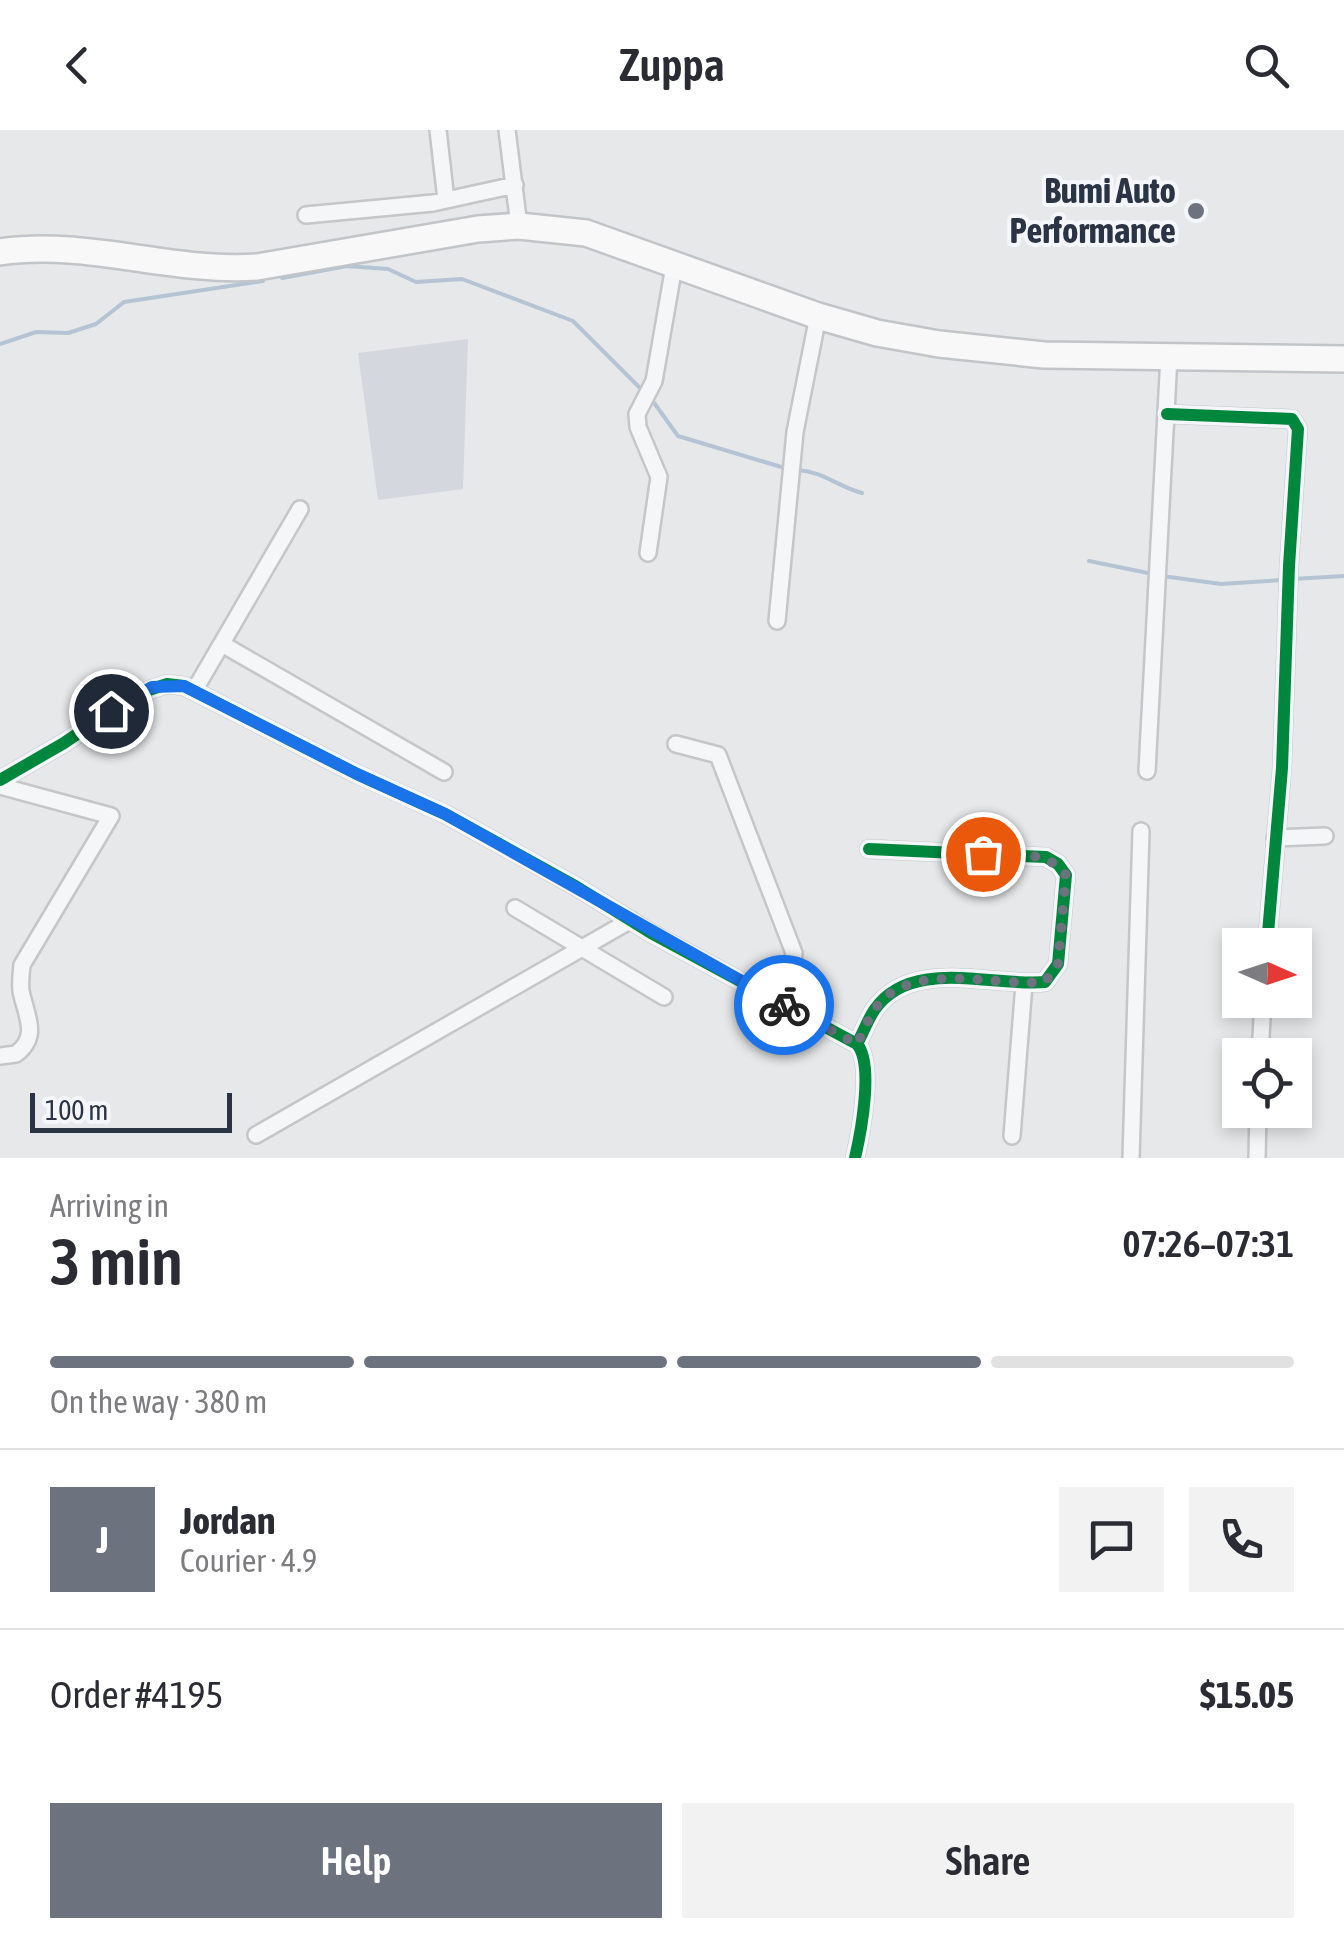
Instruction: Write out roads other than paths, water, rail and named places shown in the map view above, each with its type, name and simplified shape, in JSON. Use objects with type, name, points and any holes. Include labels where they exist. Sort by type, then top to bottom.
[{"type":"main road","points":[[0,252],[73,249],[226,269],[270,265],[478,228],[519,226],[586,232],[818,316],[877,333],[939,344],[1044,355],[1344,359]]},
{"type":"street","points":[[438,130],[446,200]]},
{"type":"street","points":[[507,130],[519,226]]},
{"type":"street","points":[[306,215],[446,200],[515,185]]},
{"type":"street","points":[[648,553],[658,477],[638,427],[638,414],[648,397],[674,266]]},
{"type":"street","points":[[777,621],[791,470],[818,316]]},
{"type":"street","points":[[1147,770],[1169,356]]},
{"type":"street","points":[[1167,414],[1292,419],[1298,429],[1282,768],[1268,928]]},
{"type":"street","points":[[194,691],[300,509]]},
{"type":"street","points":[[222,644],[444,772]]},
{"type":"street","points":[[0,783],[152,687],[167,684],[194,691],[445,814],[857,1044],[863,1052],[865,1084],[855,1158]]},
{"type":"street","points":[[676,744],[718,755],[794,953],[792,969],[774,1000]]},
{"type":"street","points":[[0,783],[111,816],[22,965],[20,987],[30,1039],[16,1054],[0,1056]]},
{"type":"street","points":[[1131,1158],[1141,831]]},
{"type":"street","points":[[1275,838],[1325,836]]},
{"type":"street","points":[[857,1044],[876,1007],[900,987],[928,978],[1045,982],[1058,964],[1066,875],[1046,857],[870,849]]},
{"type":"street","points":[[515,908],[664,997]]},
{"type":"street","points":[[256,1135],[631,920]]},
{"type":"street","points":[[1012,1136],[1024,984]]},
{"type":"street","points":[[1257,1158],[1258,1128]]},
{"type":"waterway","points":[[282,278],[347,266],[388,269],[416,282],[462,279],[573,321],[645,393]]},
{"type":"waterway","points":[[0,344],[36,332],[68,333],[96,324],[124,302],[263,281]]},
{"type":"waterway","points":[[652,400],[678,436],[788,469]]},
{"type":"waterway","points":[[798,470],[816,473],[862,493]]},
{"type":"waterway","points":[[1089,561],[1153,574]]},
{"type":"waterway","points":[[1162,576],[1221,584],[1282,580]]},
{"type":"waterway","points":[[1292,579],[1344,576]]},
{"type":"place","name":"Bumi Auto Performance","points":[[1196,211]]}]
